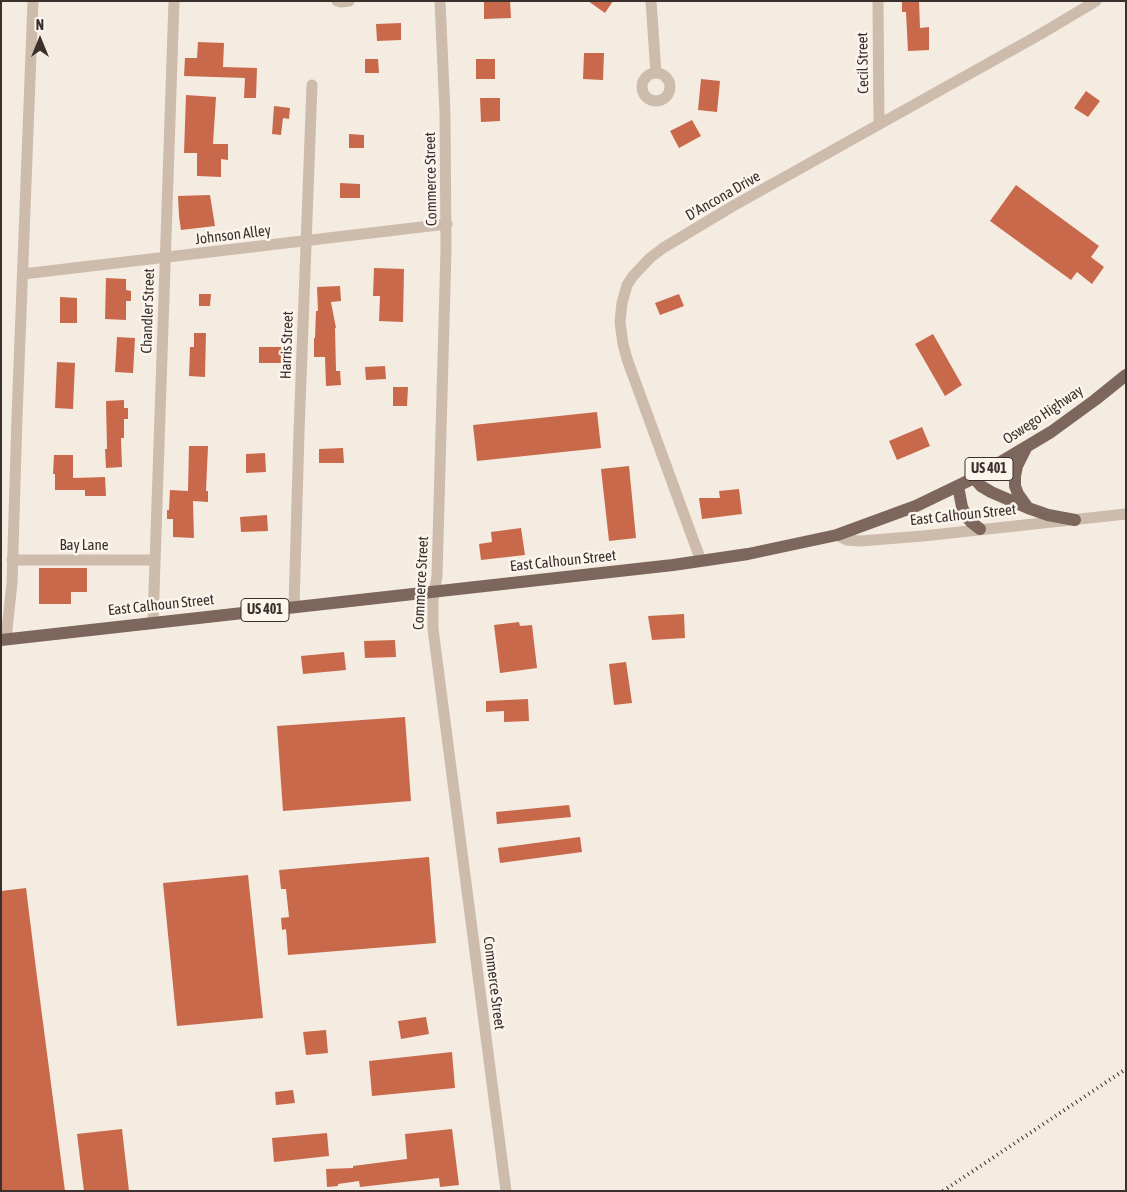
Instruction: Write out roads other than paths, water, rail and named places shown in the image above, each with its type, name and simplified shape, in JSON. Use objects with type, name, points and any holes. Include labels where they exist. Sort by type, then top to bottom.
[{"type":"main road","name":"Oswego Highway","points":[[837,534],[916,506],[974,478],[1051,432],[1126,375]]},
{"type":"main road","points":[[1026,448],[1017,466],[1015,486],[1028,508]]},
{"type":"main road","points":[[974,478],[981,486],[991,492],[1028,508],[1048,515],[1075,520]]},
{"type":"main road","points":[[958,486],[962,507],[966,516],[980,529]]},
{"type":"main road","name":"East Calhoun Street","points":[[4,639],[700,561],[765,551],[837,534]]},
{"type":"street","points":[[4,639],[12,583],[32,1]]},
{"type":"street","name":"Chandler Street","points":[[153,622],[174,1]]},
{"type":"street","points":[[337,1],[348,1]]},
{"type":"street","name":"Commerce Street","points":[[440,1],[447,224],[437,576],[434,591],[432,629],[506,1191]]},
{"type":"street","points":[[651,1],[656,73]]},
{"type":"street","name":"Cecil Street","points":[[878,1],[879,124]]},
{"type":"street","name":"D'Ancona Drive","points":[[700,561],[623,344],[620,322],[622,303],[626,285],[632,276],[663,248],[733,206],[1096,1]]},
{"type":"street","name":"Harris Street","points":[[294,607],[312,85]]},
{"type":"street","name":"Johnson Alley","points":[[23,274],[447,224]]},
{"type":"street","name":"East Calhoun Street","points":[[837,534],[847,540],[860,541],[1126,514]]},
{"type":"street","name":"Bay Lane","points":[[12,560],[155,560]]},
{"type":"railway","points":[[943,1191],[1126,1069]]}]
